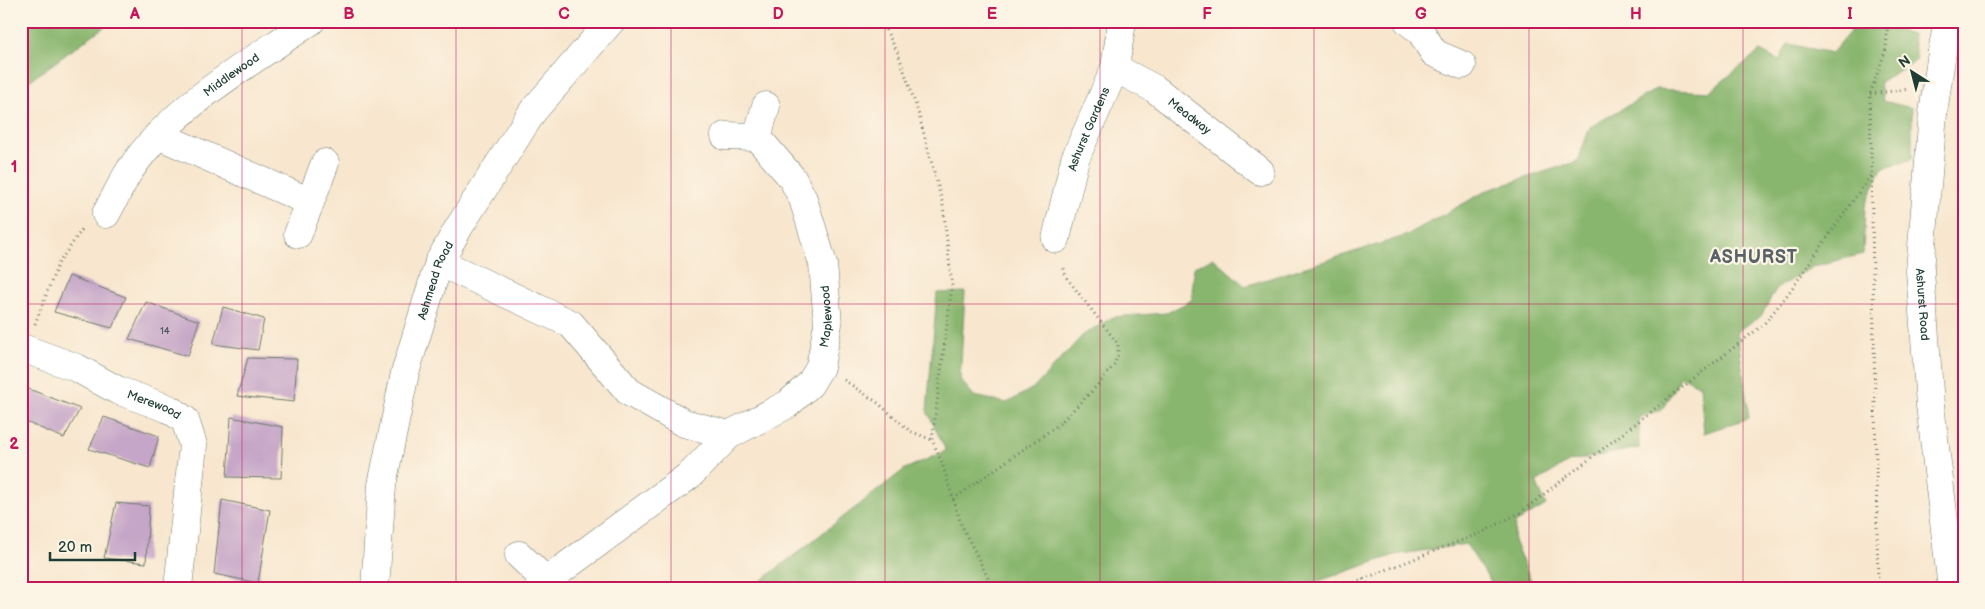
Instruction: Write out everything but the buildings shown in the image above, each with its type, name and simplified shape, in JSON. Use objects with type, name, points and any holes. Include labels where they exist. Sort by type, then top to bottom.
[{"type":"street","name":"Middlewood","points":[[106,214],[130,170],[158,135],[196,99],[311,21]]},
{"type":"street","name":"Ashmead Road","points":[[375,588],[382,485],[405,373],[439,262],[459,227],[533,111],[611,21]]},
{"type":"street","name":"Ashurst Gardens","points":[[1056,239],[1075,159],[1115,68],[1122,21]]},
{"type":"street","points":[[1408,21],[1420,32],[1434,53],[1462,65]]},
{"type":"street","name":"Ashurst Road","points":[[1948,21],[1933,113],[1920,271],[1930,405],[1952,588]]},
{"type":"street","name":"Meadway","points":[[1115,68],[1155,88],[1260,170]]},
{"type":"street","points":[[725,136],[757,137],[766,106]]},
{"type":"street","points":[[158,135],[310,202]]},
{"type":"street","name":"Maplewood","points":[[519,555],[542,584],[690,475],[729,435],[788,404],[810,384],[820,367],[828,324],[823,264],[803,199],[792,178],[757,137]]},
{"type":"street","points":[[298,234],[325,163]]},
{"type":"street","points":[[439,262],[571,324],[629,392],[684,422],[729,435]]},
{"type":"street","name":"Merewood","points":[[23,349],[77,368],[118,390],[169,409],[185,420],[193,445],[178,588]]},
{"type":"path","points":[[881,21],[898,52],[918,112],[943,205],[952,286],[932,440],[941,460],[961,524],[993,588]]},
{"type":"path","points":[[1878,588],[1870,94],[1886,49],[1888,21]]},
{"type":"path","points":[[1340,588],[1482,532],[1521,512],[1764,325],[1788,294],[1871,175]]},
{"type":"path","points":[[23,349],[58,264],[89,219],[106,214]]},
{"type":"path","points":[[953,499],[1058,425],[1096,388],[1114,365],[1118,354],[1118,344],[1066,277],[1056,239]]},
{"type":"path","points":[[820,367],[857,388],[878,403],[910,431],[932,440]]},
{"type":"path","points":[[1363,579],[1370,588]]},
{"type":"green space","points":[[21,21],[112,21],[21,87]]},
{"type":"green space","points":[[1859,21],[1912,34],[1917,60],[1880,82],[1883,101],[1912,108],[1912,159],[1882,168],[1865,206],[1863,254],[1814,266],[1776,289],[1761,316],[1737,331],[1749,418],[1704,433],[1700,386],[1681,376],[1662,410],[1639,417],[1639,448],[1570,461],[1536,482],[1546,505],[1515,523],[1514,541],[1534,588],[1495,588],[1466,544],[1395,555],[1298,588],[1001,588],[999,584],[994,588],[752,588],[905,469],[946,451],[927,411],[937,293],[965,292],[960,379],[974,396],[1007,403],[1035,387],[1083,335],[1113,317],[1167,313],[1192,300],[1194,267],[1213,258],[1245,286],[1405,236],[1488,190],[1578,161],[1590,127],[1657,89],[1709,92],[1760,51],[1779,61],[1788,44],[1832,53]]},
{"type":"district","name":"ASHURST","points":[[1754,257]]}]
